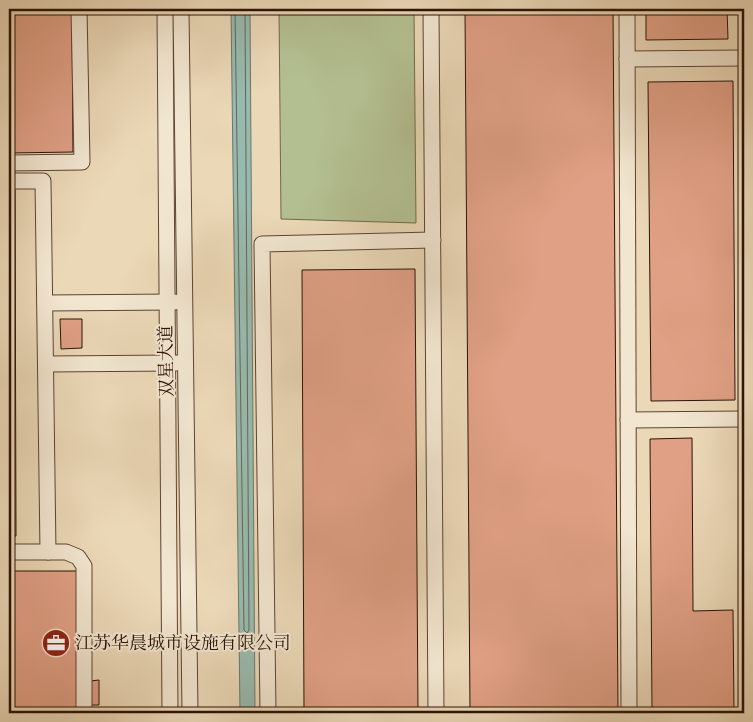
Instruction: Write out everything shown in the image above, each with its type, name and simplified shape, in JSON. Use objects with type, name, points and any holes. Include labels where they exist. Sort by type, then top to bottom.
[{"type":"street","points":[[9,164],[82,162],[79,9]]},
{"type":"street","name":"双星大道","points":[[165,9],[170,713]]},
{"type":"street","name":"双星大道","points":[[181,9],[190,713]]},
{"type":"street","points":[[432,9],[436,713]]},
{"type":"street","points":[[627,9],[630,713]]},
{"type":"street","points":[[627,59],[744,58]]},
{"type":"street","points":[[9,181],[43,181],[48,552]]},
{"type":"street","points":[[268,713],[262,244],[433,240]]},
{"type":"street","points":[[45,303],[184,302]]},
{"type":"street","points":[[46,364],[185,363]]},
{"type":"street","points":[[628,420],[744,420]]},
{"type":"street","points":[[9,552],[66,552],[78,557],[84,566],[84,713]]},
{"type":"green space","points":[[279,9],[414,9],[416,223],[281,219]]},
{"type":"water","points":[[231,9],[250,9],[255,713],[240,713]]},
{"type":"building","points":[[9,9],[72,9],[73,152],[9,153]]},
{"type":"building","points":[[465,9],[613,9],[618,713],[470,713]]},
{"type":"building","points":[[646,9],[727,9],[728,39],[646,40]]},
{"type":"building","points":[[733,81],[735,400],[651,401],[648,82]]},
{"type":"building","points":[[9,190],[15,190],[16,536],[9,536]]},
{"type":"building","points":[[415,269],[418,713],[304,713],[302,270]]},
{"type":"building","points":[[60,319],[82,319],[82,348],[61,349]]},
{"type":"building","points":[[692,438],[693,611],[733,610],[734,713],[652,713],[650,439]]},
{"type":"building","points":[[9,571],[77,571],[77,710],[9,710]]},
{"type":"building","points":[[99,680],[99,705],[90,705],[90,681]]},
{"type":"place","name":"江苏华晨城市设施有限公司","points":[[56,643]]}]
